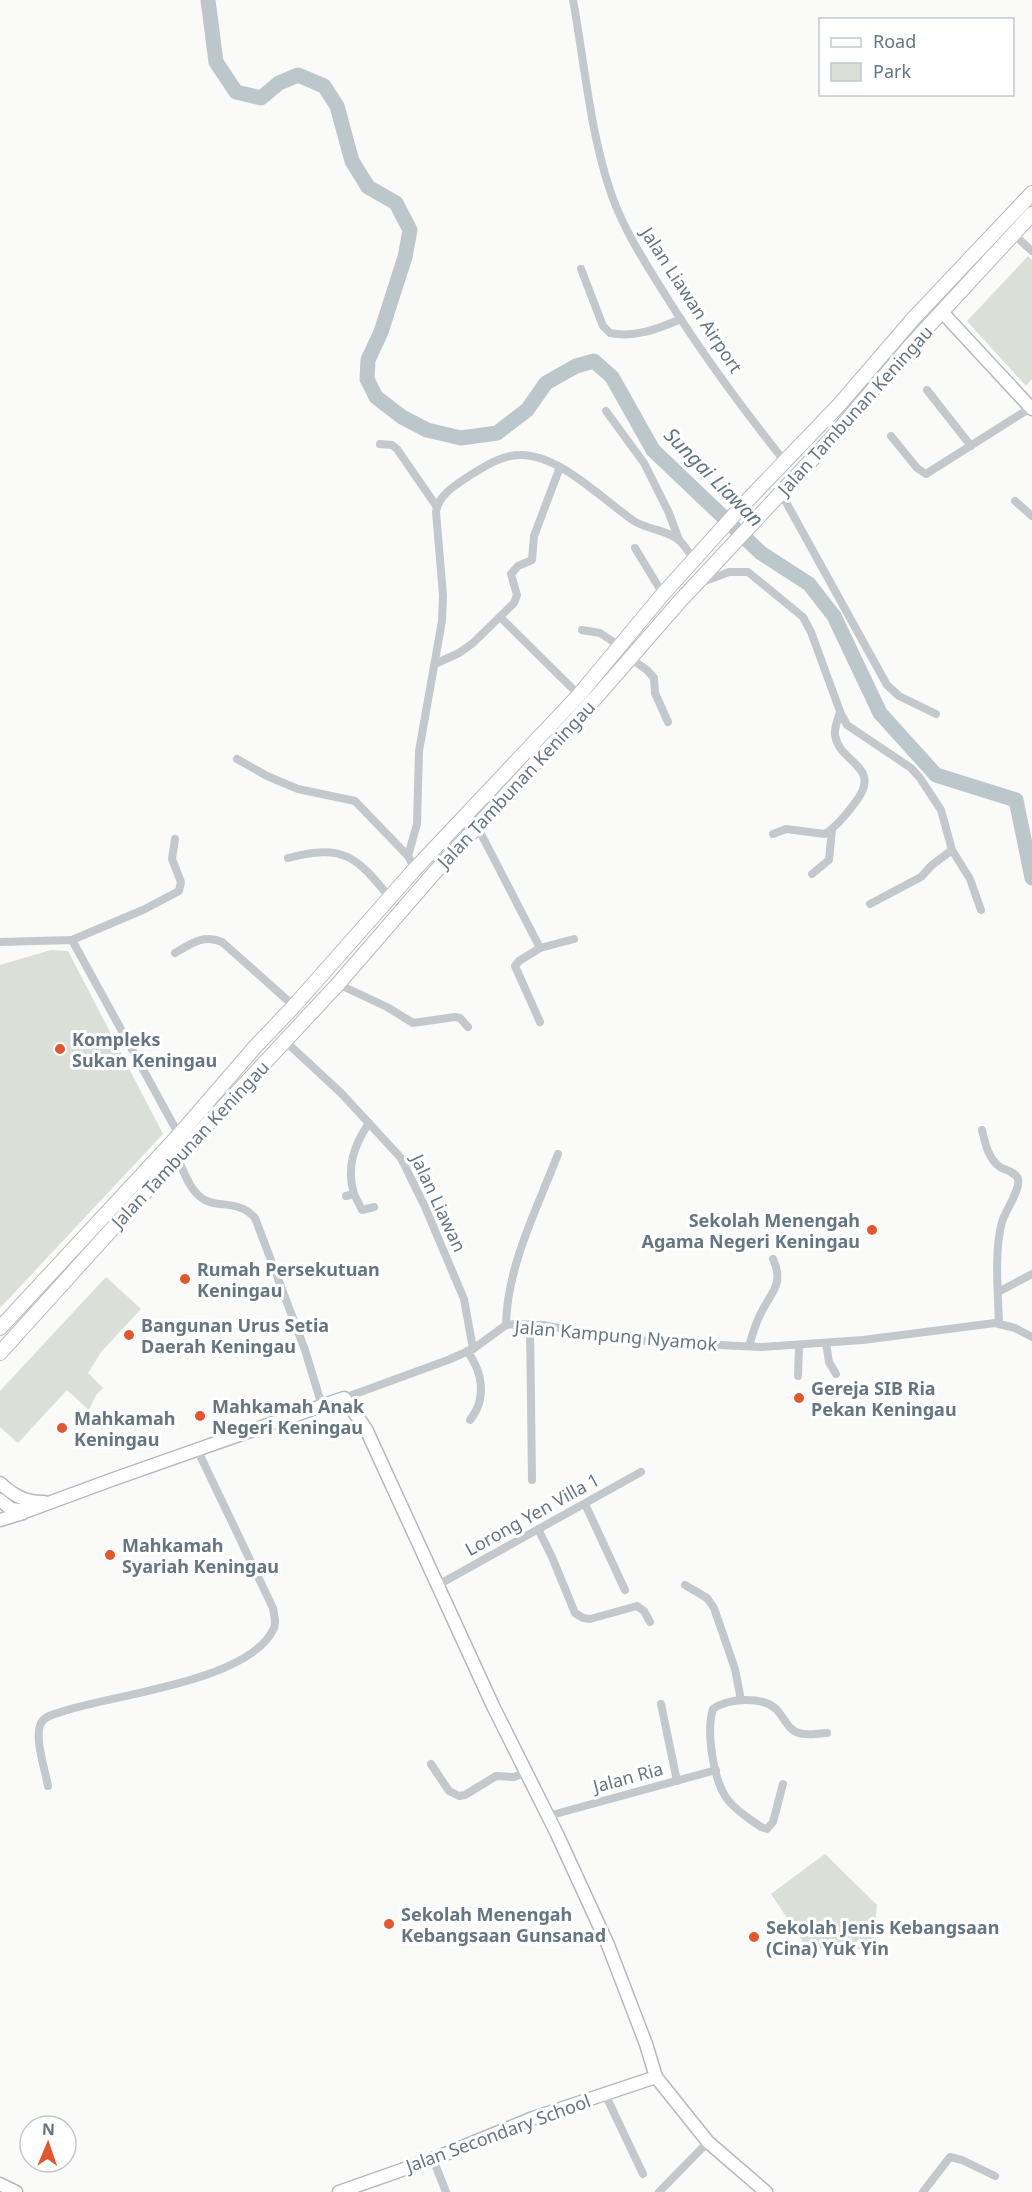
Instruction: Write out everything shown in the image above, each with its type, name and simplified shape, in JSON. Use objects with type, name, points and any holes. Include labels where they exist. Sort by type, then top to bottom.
[{"type":"main road","name":"Jalan Tambunan Keningau","points":[[0,1328],[179,1135],[416,869],[579,695],[663,594],[743,505],[839,405],[913,319],[1032,193]]},
{"type":"main road","name":"Jalan Tambunan Keningau","points":[[0,1353],[177,1157],[338,984],[405,905],[1032,214]]},
{"type":"main road","points":[[623,643],[647,624],[669,601],[684,597]]},
{"type":"street","name":"Jalan Liawan Airport","points":[[573,0],[598,141],[612,195],[641,257],[681,319],[750,418],[785,462]]},
{"type":"street","points":[[1013,234],[1032,251]]},
{"type":"street","points":[[581,269],[602,324],[610,333],[619,335],[646,332],[681,319]]},
{"type":"street","points":[[891,436],[921,472],[926,474],[1032,408],[942,312]]},
{"type":"street","points":[[927,390],[971,446]]},
{"type":"street","points":[[606,411],[644,463],[669,513],[679,540],[694,560]]},
{"type":"street","points":[[380,444],[392,445],[397,449],[437,507],[443,605],[419,751],[417,824],[408,856]]},
{"type":"street","points":[[437,507],[446,493],[456,484],[499,460],[528,455],[560,467],[636,522],[679,540]]},
{"type":"street","points":[[435,664],[459,653],[473,643],[517,598],[511,574],[518,566],[532,560],[534,536],[560,467]]},
{"type":"street","points":[[781,493],[887,685],[899,696],[936,714]]},
{"type":"street","points":[[1015,501],[1032,516]]},
{"type":"street","points":[[635,548],[663,594]]},
{"type":"street","points":[[697,584],[729,572],[748,572],[803,617],[811,632],[840,712],[852,729],[911,768],[941,810],[952,850],[970,879],[981,910]]},
{"type":"street","points":[[500,617],[579,695]]},
{"type":"street","points":[[582,630],[600,633],[623,643]]},
{"type":"street","points":[[631,658],[654,678],[655,693],[668,722]]},
{"type":"street","points":[[773,834],[786,829],[825,834],[832,830],[862,795],[865,782],[863,774],[835,738],[840,712]]},
{"type":"street","points":[[237,759],[267,776],[298,789],[355,801],[408,856],[416,869]]},
{"type":"street","points":[[477,826],[540,948]]},
{"type":"street","points":[[812,874],[829,860],[832,830]]},
{"type":"street","points":[[0,942],[72,940],[145,909],[179,891],[181,882],[172,859],[176,839]]},
{"type":"street","points":[[870,904],[921,877],[932,865],[952,850]]},
{"type":"street","points":[[288,858],[321,852],[352,859],[370,874],[390,898]]},
{"type":"street","points":[[176,953],[204,938],[222,942],[294,1006]]},
{"type":"street","points":[[540,1022],[515,966],[540,948],[574,939]]},
{"type":"street","points":[[72,940],[179,1135]]},
{"type":"street","points":[[338,984],[387,1007],[413,1023],[454,1017],[460,1018],[468,1027]]},
{"type":"street","name":"Jalan Liawan","points":[[285,1041],[369,1123],[400,1158],[413,1181],[464,1299],[470,1350],[476,1363],[480,1385],[477,1412],[470,1420]]},
{"type":"street","points":[[369,1123],[358,1139],[351,1160],[350,1195],[362,1210],[374,1208]]},
{"type":"street","points":[[982,1130],[993,1161],[1016,1175],[1018,1180],[1001,1224],[999,1323]]},
{"type":"street","points":[[506,1325],[508,1296],[515,1266],[558,1154]]},
{"type":"street","points":[[177,1157],[194,1190],[201,1198],[244,1207],[255,1218],[305,1350],[322,1406]]},
{"type":"street","points":[[748,1346],[760,1315],[778,1281],[779,1275],[773,1259]]},
{"type":"street","points":[[998,1292],[1032,1274]]},
{"type":"street","points":[[530,1323],[532,1480]]},
{"type":"street","name":"Jalan Kampung Nyamok","points":[[2,1499],[17,1511],[27,1511],[429,1368],[470,1350],[506,1325],[530,1323],[628,1339],[748,1346],[799,1346],[999,1323],[1032,1337]]},
{"type":"street","points":[[826,1343],[829,1362],[836,1374]]},
{"type":"street","points":[[798,1376],[799,1346]]},
{"type":"street","points":[[344,1398],[366,1428],[493,1706],[527,1772],[608,1945],[646,2044],[656,2077],[708,2142],[766,2192]]},
{"type":"street","points":[[48,1786],[38,1735],[42,1721],[47,1717],[76,1707],[178,1683],[226,1668],[250,1655],[275,1628],[273,1608],[197,1449]]},
{"type":"street","name":"Lorong Yen Villa 1","points":[[438,1585],[641,1472]]},
{"type":"street","name":"Jalan Kampung Nyamok","points":[[2,1499],[15,1496],[30,1502],[51,1502]]},
{"type":"street","points":[[585,1504],[625,1590]]},
{"type":"street","points":[[0,1520],[27,1511]]},
{"type":"street","points":[[538,1530],[575,1613],[590,1619],[637,1606],[644,1611],[650,1622]]},
{"type":"street","points":[[685,1585],[707,1598],[714,1608],[735,1669],[741,1700]]},
{"type":"street","points":[[783,1784],[769,1828],[764,1829],[730,1803],[721,1788],[710,1737],[712,1711],[716,1706],[741,1700],[756,1700],[777,1710],[796,1733],[827,1732]]},
{"type":"street","points":[[660,1704],[677,1781]]},
{"type":"street","points":[[431,1764],[449,1791],[459,1796],[465,1795],[496,1776],[514,1777],[527,1772]]},
{"type":"street","name":"Jalan Ria","points":[[548,1816],[716,1770]]},
{"type":"street","name":"Jalan Secondary School","points":[[339,2192],[433,2159],[533,2118],[656,2077]]},
{"type":"street","points":[[605,2094],[643,2174]]},
{"type":"street","points":[[659,2192],[708,2142]]},
{"type":"street","points":[[923,2192],[950,2157],[962,2160],[995,2176]]},
{"type":"street","points":[[433,2159],[446,2192]]},
{"type":"street","points":[[0,2184],[16,2192]]},
{"type":"green space","points":[[1028,256],[1032,260],[1032,379],[1026,386],[967,321]]},
{"type":"green space","name":"Kompleks Sukan Keningau","points":[[51,950],[68,951],[163,1134],[0,1308],[0,965]]},
{"type":"green space","points":[[106,1277],[141,1309],[101,1352],[88,1373],[103,1388],[96,1395],[89,1410],[67,1390],[18,1443],[0,1427],[0,1391]]},
{"type":"green space","points":[[825,1854],[877,1905],[873,1949],[807,1948],[771,1894]]},
{"type":"waterway","name":"Sungai Liawan","points":[[208,0],[216,62],[236,92],[261,98],[279,83],[298,75],[324,86],[337,106],[352,161],[368,187],[396,203],[410,230],[405,257],[381,332],[368,360],[367,379],[376,397],[402,417],[427,430],[461,438],[497,433],[527,410],[546,383],[576,366],[594,361],[612,377],[653,450],[761,553],[809,584],[834,616],[880,713],[936,775],[1016,800],[1032,878]]},
{"type":"place","name":"Kompleks Sukan Keningau","points":[[60,1049]]},
{"type":"place","name":"Sekolah Menengah Agama Negeri Keningau","points":[[872,1230]]},
{"type":"place","name":"Rumah Persekutuan Keningau","points":[[185,1279]]},
{"type":"place","name":"Bangunan Urus Setia Daerah Keningau","points":[[129,1335]]},
{"type":"place","name":"Gereja SIB Ria Pekan Keningau","points":[[799,1398]]},
{"type":"place","name":"Mahkamah Anak Negeri Keningau","points":[[200,1416]]},
{"type":"place","name":"Mahkamah Keningau","points":[[62,1428]]},
{"type":"place","name":"Mahkamah Syariah Keningau","points":[[110,1555]]},
{"type":"place","name":"Sekolah Menengah Kebangsaan Gunsanad","points":[[389,1924]]},
{"type":"place","name":"Sekolah Jenis Kebangsaan (Cina) Yuk Yin","points":[[754,1937]]}]
